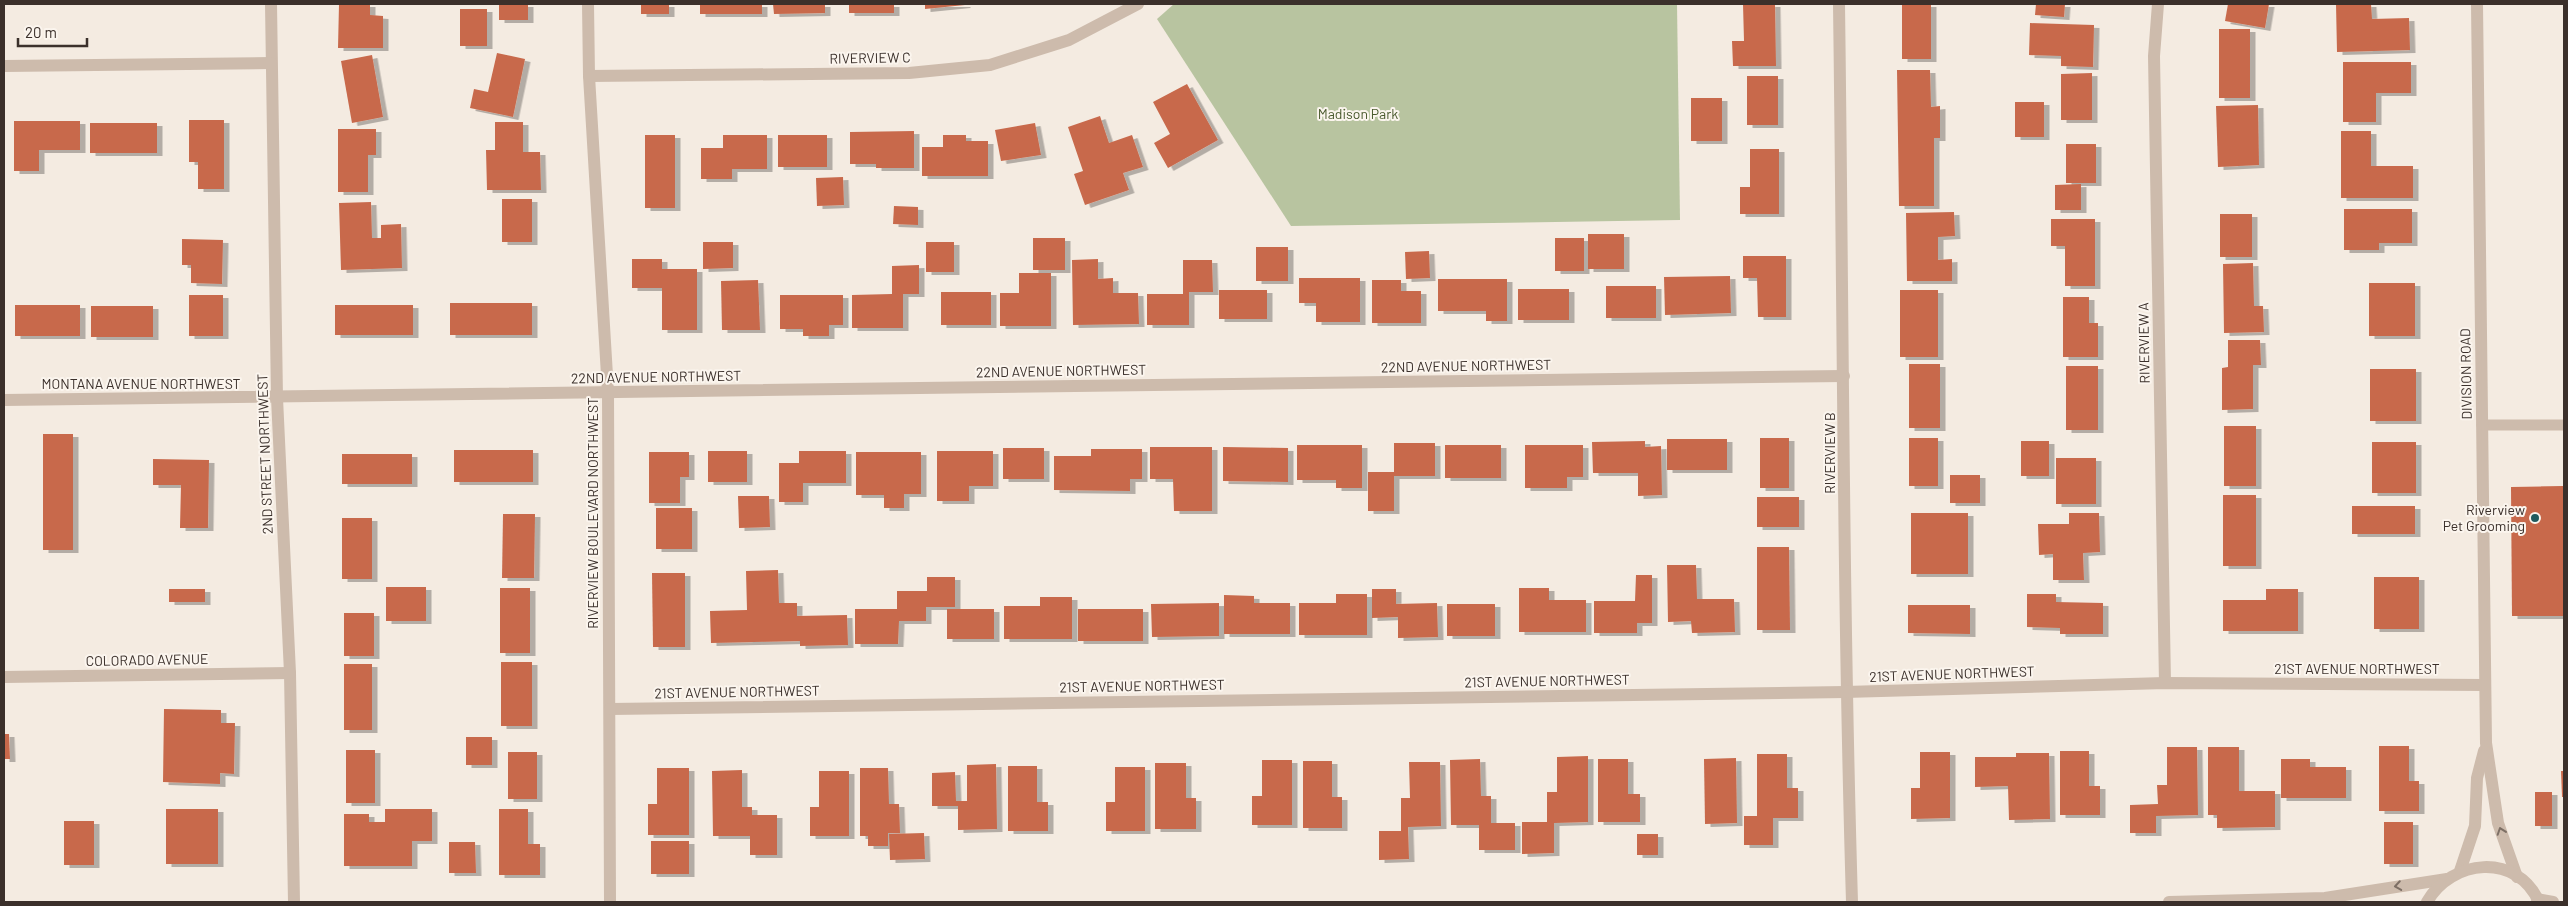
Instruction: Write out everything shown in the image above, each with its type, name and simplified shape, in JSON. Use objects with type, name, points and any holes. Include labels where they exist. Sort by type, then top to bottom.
[{"type":"street","name":"2ND STREET NORTHWEST","points":[[271,4],[278,398],[290,673],[294,902]]},
{"type":"street","name":"RIVERVIEW BOULEVARD NORTHWEST","points":[[588,4],[590,76],[608,392],[610,902]]},
{"type":"street","name":"RIVERVIEW C","points":[[590,76],[909,74],[990,65],[1069,40],[1138,4]]},
{"type":"street","name":"RIVERVIEW B","points":[[1839,4],[1844,376],[1845,692],[1852,902]]},
{"type":"street","name":"RIVERVIEW A","points":[[2158,4],[2154,56],[2164,682]]},
{"type":"street","name":"DIVISION ROAD","points":[[2477,4],[2486,743],[2498,823],[2517,877]]},
{"type":"street","points":[[4,66],[271,64]]},
{"type":"street","name":"22ND AVENUE NORTHWEST","points":[[278,398],[1844,376]]},
{"type":"street","name":"MONTANA AVENUE NORTHWEST","points":[[4,400],[278,398]]},
{"type":"street","name":"COLORADO AVENUE","points":[[4,677],[290,673]]},
{"type":"street","name":"21ST AVENUE NORTHWEST","points":[[610,709],[1845,692],[2164,682],[2485,685]]},
{"type":"street","name":"DIVISION ROAD","points":[[2460,871],[2475,826],[2477,778],[2486,743]]},
{"type":"street","points":[[2427,902],[2436,889],[2460,871],[2489,867],[2503,870],[2517,877],[2528,886],[2538,900],[2553,902]]},
{"type":"street","points":[[2169,902],[2326,898],[2447,879]]},
{"type":"lane","points":[[2482,424],[2564,425]]},
{"type":"green space","name":"Madison Park","points":[[1174,4],[1677,4],[1680,220],[1291,226],[1157,19]]},
{"type":"building","points":[[339,4],[370,4],[370,15],[383,16],[383,48],[338,48]]},
{"type":"building","points":[[499,4],[528,4],[528,20],[499,20]]},
{"type":"building","points":[[641,4],[669,4],[669,14],[641,14]]},
{"type":"building","points":[[700,4],[762,4],[762,14],[700,14]]},
{"type":"building","points":[[773,4],[825,4],[825,13],[774,14]]},
{"type":"building","points":[[849,4],[894,4],[894,13],[849,13]]},
{"type":"building","points":[[925,4],[965,4],[965,5],[925,9]]},
{"type":"building","points":[[1743,4],[1775,4],[1776,66],[1733,66],[1732,41],[1744,41]]},
{"type":"building","points":[[1902,4],[1931,4],[1931,59],[1902,59]]},
{"type":"building","points":[[2036,4],[2065,4],[2064,17],[2035,15]]},
{"type":"building","points":[[2228,4],[2269,4],[2265,28],[2225,21]]},
{"type":"building","points":[[2336,4],[2371,4],[2372,19],[2409,18],[2410,50],[2337,52]]},
{"type":"building","points":[[460,9],[487,9],[487,46],[460,46]]},
{"type":"building","points":[[2030,23],[2094,25],[2093,67],[2061,66],[2061,56],[2029,55]]},
{"type":"building","points":[[2219,29],[2250,29],[2250,98],[2219,98]]},
{"type":"building","points":[[497,53],[525,59],[513,117],[470,108],[474,89],[488,92]]},
{"type":"building","points":[[372,55],[383,117],[352,123],[341,61]]},
{"type":"building","points":[[2343,62],[2411,62],[2411,93],[2376,93],[2376,122],[2343,122]]},
{"type":"building","points":[[1897,70],[1930,70],[1931,107],[1940,106],[1940,138],[1934,138],[1934,206],[1899,206]]},
{"type":"building","points":[[2092,73],[2092,120],[2061,120],[2061,74]]},
{"type":"building","points":[[1747,76],[1778,76],[1778,125],[1747,125]]},
{"type":"building","points":[[1187,84],[1218,140],[1168,168],[1154,143],[1170,134],[1153,102]]},
{"type":"building","points":[[1691,98],[1722,98],[1722,141],[1691,141]]},
{"type":"building","points":[[2015,102],[2044,102],[2044,137],[2015,137]]},
{"type":"building","points":[[2258,105],[2259,165],[2218,167],[2216,106]]},
{"type":"building","points":[[1100,116],[1109,143],[1132,135],[1143,167],[1123,173],[1129,190],[1085,205],[1074,174],[1083,171],[1068,127]]},
{"type":"building","points":[[189,120],[224,120],[224,189],[198,189],[198,162],[189,162]]},
{"type":"building","points":[[14,121],[80,121],[80,150],[39,150],[39,171],[14,171]]},
{"type":"building","points":[[495,122],[523,122],[523,152],[540,152],[541,190],[487,190],[486,150],[495,150]]},
{"type":"building","points":[[90,123],[157,123],[157,153],[90,153]]},
{"type":"building","points":[[1035,123],[1041,155],[1001,161],[995,130]]},
{"type":"building","points":[[338,129],[376,129],[376,155],[368,155],[368,192],[338,192]]},
{"type":"building","points":[[914,131],[914,168],[876,168],[876,164],[850,164],[850,132]]},
{"type":"building","points":[[2341,131],[2371,131],[2371,166],[2413,166],[2413,198],[2341,198]]},
{"type":"building","points":[[645,135],[675,135],[675,208],[645,208]]},
{"type":"building","points":[[723,135],[767,135],[767,169],[732,169],[732,179],[701,179],[701,148],[723,148]]},
{"type":"building","points":[[778,135],[827,135],[827,167],[778,167]]},
{"type":"building","points":[[943,135],[966,135],[966,141],[988,141],[988,176],[922,176],[922,147],[943,147]]},
{"type":"building","points":[[2066,144],[2096,144],[2096,183],[2066,183]]},
{"type":"building","points":[[1750,149],[1779,149],[1779,214],[1740,214],[1740,187],[1750,187]]},
{"type":"building","points":[[843,177],[844,205],[817,206],[816,178]]},
{"type":"building","points":[[2081,184],[2081,210],[2055,210],[2055,185]]},
{"type":"building","points":[[502,199],[532,199],[532,242],[502,242]]},
{"type":"building","points":[[371,202],[372,238],[381,238],[381,225],[401,224],[402,268],[341,270],[339,203]]},
{"type":"building","points":[[894,206],[918,207],[918,225],[893,224]]},
{"type":"building","points":[[2344,209],[2412,209],[2412,243],[2379,243],[2379,250],[2344,250]]},
{"type":"building","points":[[1954,212],[1955,236],[1938,237],[1938,260],[1952,259],[1952,281],[1907,281],[1906,213]]},
{"type":"building","points":[[2220,214],[2252,214],[2252,257],[2220,257]]},
{"type":"building","points":[[2051,219],[2095,219],[2095,286],[2065,286],[2065,246],[2051,246]]},
{"type":"building","points":[[1588,234],[1624,234],[1624,269],[1588,269]]},
{"type":"building","points":[[1033,238],[1065,238],[1065,270],[1033,270]]},
{"type":"building","points":[[1555,238],[1584,238],[1584,271],[1555,271]]},
{"type":"building","points":[[182,239],[223,240],[222,284],[191,283],[191,265],[182,265]]},
{"type":"building","points":[[703,242],[733,242],[733,268],[703,269]]},
{"type":"building","points":[[926,242],[954,242],[954,272],[926,272]]},
{"type":"building","points":[[1256,247],[1288,247],[1288,281],[1256,281]]},
{"type":"building","points":[[1429,251],[1430,278],[1406,279],[1405,252]]},
{"type":"building","points":[[1743,256],[1786,256],[1786,317],[1758,317],[1757,278],[1743,278]]},
{"type":"building","points":[[632,259],[662,259],[662,269],[697,269],[697,330],[662,330],[662,288],[632,288]]},
{"type":"building","points":[[1098,259],[1098,279],[1113,278],[1113,293],[1138,293],[1139,324],[1073,325],[1072,260]]},
{"type":"building","points":[[1183,260],[1212,260],[1213,292],[1189,292],[1189,325],[1147,325],[1147,294],[1183,294]]},
{"type":"building","points":[[2253,263],[2254,306],[2263,306],[2264,332],[2224,333],[2223,264]]},
{"type":"building","points":[[919,265],[919,294],[903,294],[903,328],[852,328],[852,295],[892,294],[892,266]]},
{"type":"building","points":[[1019,273],[1051,273],[1051,326],[1000,326],[1000,293],[1019,293]]},
{"type":"building","points":[[1730,276],[1731,313],[1665,315],[1664,277]]},
{"type":"building","points":[[1299,278],[1360,278],[1360,322],[1316,322],[1316,303],[1299,303]]},
{"type":"building","points":[[1438,279],[1507,279],[1507,321],[1486,321],[1486,311],[1438,311]]},
{"type":"building","points":[[758,280],[760,330],[722,330],[721,281]]},
{"type":"building","points":[[1372,280],[1401,280],[1401,291],[1421,291],[1421,323],[1372,323]]},
{"type":"building","points":[[2369,283],[2415,283],[2415,336],[2369,336]]},
{"type":"building","points":[[1606,286],[1656,286],[1656,318],[1606,318]]},
{"type":"building","points":[[1518,289],[1569,289],[1569,320],[1518,320]]},
{"type":"building","points":[[1219,290],[1267,290],[1267,319],[1219,319]]},
{"type":"building","points":[[1900,290],[1938,290],[1938,357],[1900,357]]},
{"type":"building","points":[[941,292],[991,292],[991,325],[941,325]]},
{"type":"building","points":[[189,295],[223,295],[223,336],[189,336]]},
{"type":"building","points":[[780,295],[843,295],[843,325],[829,325],[829,336],[803,336],[803,329],[780,329]]},
{"type":"building","points":[[2063,297],[2089,297],[2089,323],[2098,323],[2098,357],[2063,357]]},
{"type":"building","points":[[450,303],[532,303],[532,335],[450,335]]},
{"type":"building","points":[[15,305],[80,305],[80,336],[15,336]]},
{"type":"building","points":[[335,305],[413,305],[413,335],[335,335]]},
{"type":"building","points":[[91,306],[153,306],[153,337],[91,337]]},
{"type":"building","points":[[2228,340],[2260,340],[2261,365],[2253,365],[2253,409],[2222,410],[2222,368],[2228,367]]},
{"type":"building","points":[[1909,364],[1940,364],[1940,428],[1909,428]]},
{"type":"building","points":[[2066,366],[2098,366],[2098,430],[2066,430]]},
{"type":"building","points":[[2370,369],[2416,369],[2416,421],[2370,421]]},
{"type":"building","points":[[2224,426],[2256,426],[2256,486],[2224,486]]},
{"type":"building","points":[[43,434],[73,434],[73,550],[43,550]]},
{"type":"building","points":[[1760,438],[1789,438],[1789,488],[1760,488]]},
{"type":"building","points":[[1909,438],[1938,438],[1938,486],[1909,486]]},
{"type":"building","points":[[1667,439],[1727,439],[1727,470],[1667,470]]},
{"type":"building","points":[[1645,441],[1645,447],[1661,446],[1662,495],[1638,496],[1638,473],[1593,473],[1592,442]]},
{"type":"building","points":[[2021,441],[2049,441],[2049,476],[2021,476]]},
{"type":"building","points":[[2372,442],[2416,442],[2416,493],[2372,493]]},
{"type":"building","points":[[1394,443],[1435,443],[1435,476],[1394,476],[1394,511],[1368,511],[1368,472],[1394,472]]},
{"type":"building","points":[[1297,445],[1362,445],[1362,488],[1336,488],[1336,480],[1297,480]]},
{"type":"building","points":[[1445,445],[1501,445],[1501,478],[1445,478]]},
{"type":"building","points":[[1525,445],[1583,445],[1583,477],[1567,477],[1567,488],[1525,488]]},
{"type":"building","points":[[1150,447],[1212,447],[1212,511],[1174,511],[1173,479],[1150,479]]},
{"type":"building","points":[[1223,447],[1288,448],[1288,482],[1223,481]]},
{"type":"building","points":[[1003,448],[1044,448],[1044,479],[1003,479]]},
{"type":"building","points":[[1091,449],[1142,449],[1142,479],[1130,479],[1130,491],[1054,490],[1054,456],[1091,456]]},
{"type":"building","points":[[454,450],[533,450],[533,482],[454,482]]},
{"type":"building","points":[[708,451],[747,451],[747,482],[708,482]]},
{"type":"building","points":[[799,451],[846,451],[846,483],[803,483],[803,502],[779,502],[779,463],[799,463]]},
{"type":"building","points":[[937,451],[993,451],[993,486],[969,486],[969,501],[937,501]]},
{"type":"building","points":[[649,452],[689,452],[689,477],[680,477],[680,503],[649,503]]},
{"type":"building","points":[[856,452],[921,452],[921,494],[904,494],[904,508],[884,508],[884,495],[856,495]]},
{"type":"building","points":[[342,454],[412,454],[412,484],[342,484]]},
{"type":"building","points":[[2056,458],[2096,458],[2096,504],[2056,504]]},
{"type":"building","points":[[153,459],[209,460],[208,528],[180,528],[181,485],[153,485]]},
{"type":"building","points":[[1950,475],[1980,475],[1980,503],[1950,503]]},
{"type":"building","points":[[2563,486],[2564,616],[2512,616],[2511,487]]},
{"type":"building","points":[[2223,495],[2256,495],[2256,566],[2223,566]]},
{"type":"building","points":[[738,496],[769,496],[770,527],[739,528]]},
{"type":"building","points":[[1757,497],[1799,497],[1799,527],[1757,527]]},
{"type":"building","points":[[2352,506],[2415,506],[2415,534],[2352,534]]},
{"type":"building","points":[[656,508],[692,508],[692,549],[656,549]]},
{"type":"building","points":[[1911,513],[1968,513],[1968,574],[1911,574]]},
{"type":"building","points":[[2069,513],[2099,513],[2100,552],[2083,553],[2084,580],[2053,580],[2053,554],[2039,555],[2038,524],[2069,524]]},
{"type":"building","points":[[503,514],[535,514],[534,578],[502,578]]},
{"type":"building","points":[[342,518],[372,518],[372,579],[342,579]]},
{"type":"building","points":[[1757,547],[1789,547],[1790,630],[1757,630]]},
{"type":"building","points":[[1667,565],[1696,565],[1697,599],[1734,599],[1735,632],[1692,633],[1691,621],[1668,622]]},
{"type":"building","points":[[778,570],[779,603],[797,603],[797,616],[847,615],[848,645],[800,646],[800,641],[711,643],[710,611],[747,610],[746,571]]},
{"type":"building","points":[[652,573],[685,573],[685,647],[653,647]]},
{"type":"building","points":[[1636,575],[1652,575],[1652,623],[1637,623],[1637,633],[1594,633],[1594,601],[1635,601]]},
{"type":"building","points":[[927,577],[955,577],[955,607],[926,607],[926,621],[899,621],[898,644],[855,644],[855,609],[897,609],[897,591],[927,591]]},
{"type":"building","points":[[2374,577],[2419,577],[2419,629],[2374,629]]},
{"type":"building","points":[[386,587],[426,587],[426,621],[386,621]]},
{"type":"building","points":[[500,588],[530,588],[530,653],[500,653]]},
{"type":"building","points":[[1519,588],[1549,588],[1549,600],[1586,600],[1586,632],[1519,632]]},
{"type":"building","points":[[169,589],[205,589],[205,602],[169,602]]},
{"type":"building","points":[[1372,589],[1396,589],[1396,604],[1437,603],[1438,637],[1398,638],[1398,617],[1372,618]]},
{"type":"building","points":[[2266,589],[2298,589],[2298,631],[2223,631],[2223,600],[2266,600]]},
{"type":"building","points":[[1336,594],[1367,594],[1367,635],[1299,635],[1299,603],[1336,603]]},
{"type":"building","points":[[2027,594],[2056,594],[2056,602],[2103,603],[2103,634],[2060,634],[2060,628],[2027,627]]},
{"type":"building","points":[[1224,595],[1254,596],[1254,603],[1290,603],[1290,634],[1224,634]]},
{"type":"building","points":[[1040,597],[1072,597],[1072,639],[1004,639],[1004,606],[1040,606]]},
{"type":"building","points":[[1219,603],[1219,636],[1152,637],[1151,604]]},
{"type":"building","points":[[1447,604],[1495,604],[1495,636],[1447,636]]},
{"type":"building","points":[[1908,605],[1970,605],[1970,634],[1908,633]]},
{"type":"building","points":[[947,609],[994,609],[994,639],[947,639]]},
{"type":"building","points":[[1078,609],[1143,609],[1143,641],[1078,641]]},
{"type":"building","points":[[344,613],[374,613],[374,656],[344,656]]},
{"type":"building","points":[[501,662],[532,662],[532,726],[501,726]]},
{"type":"building","points":[[344,664],[372,664],[372,730],[344,730]]},
{"type":"building","points":[[164,709],[221,710],[221,723],[235,723],[234,774],[220,773],[220,784],[163,782]]},
{"type":"building","points":[[4,734],[9,734],[10,759],[4,759]]},
{"type":"building","points":[[466,737],[492,737],[492,765],[466,765]]},
{"type":"building","points":[[2379,746],[2409,746],[2409,781],[2419,781],[2419,811],[2379,811]]},
{"type":"building","points":[[2167,747],[2197,747],[2198,815],[2156,816],[2156,833],[2130,833],[2130,805],[2158,804],[2157,785],[2167,785]]},
{"type":"building","points":[[2208,747],[2239,747],[2239,791],[2275,791],[2275,827],[2217,828],[2217,815],[2208,815]]},
{"type":"building","points":[[346,750],[375,750],[375,803],[346,803]]},
{"type":"building","points":[[2060,751],[2089,751],[2089,786],[2100,786],[2100,815],[2060,815]]},
{"type":"building","points":[[508,752],[537,752],[537,799],[508,799]]},
{"type":"building","points":[[1920,752],[1950,752],[1950,818],[1911,819],[1911,788],[1920,788]]},
{"type":"building","points":[[2016,753],[2049,753],[2050,819],[2009,820],[2008,786],[1975,787],[1975,757],[2016,757]]},
{"type":"building","points":[[1757,754],[1787,754],[1787,788],[1798,788],[1798,818],[1773,818],[1773,845],[1744,845],[1744,816],[1757,816]]},
{"type":"building","points":[[1588,756],[1588,822],[1554,823],[1554,853],[1522,854],[1522,822],[1547,822],[1547,792],[1557,792],[1557,757]]},
{"type":"building","points":[[1736,758],[1737,823],[1705,824],[1704,759]]},
{"type":"building","points":[[1480,759],[1481,796],[1491,796],[1491,823],[1515,823],[1515,850],[1479,850],[1479,825],[1451,825],[1450,760]]},
{"type":"building","points":[[1598,759],[1628,759],[1628,794],[1640,794],[1640,822],[1598,822]]},
{"type":"building","points":[[2281,759],[2310,759],[2310,767],[2346,767],[2346,798],[2281,798]]},
{"type":"building","points":[[1262,760],[1292,760],[1292,825],[1252,825],[1252,796],[1262,796]]},
{"type":"building","points":[[1303,761],[1332,761],[1332,797],[1342,797],[1342,828],[1303,828]]},
{"type":"building","points":[[1409,762],[1440,762],[1441,826],[1408,827],[1409,859],[1379,860],[1379,831],[1401,831],[1401,798],[1410,798]]},
{"type":"building","points":[[1155,763],[1186,763],[1186,798],[1196,798],[1196,829],[1155,829]]},
{"type":"building","points":[[996,764],[997,829],[958,830],[958,806],[932,806],[932,773],[955,772],[956,801],[967,801],[967,765]]},
{"type":"building","points":[[1008,766],[1037,766],[1037,802],[1048,802],[1048,831],[1008,831]]},
{"type":"building","points":[[1115,767],[1145,767],[1145,831],[1106,831],[1106,802],[1115,802]]},
{"type":"building","points":[[657,768],[689,768],[689,835],[648,835],[648,804],[657,804]]},
{"type":"building","points":[[860,768],[888,768],[889,804],[899,804],[900,833],[888,833],[888,846],[868,846],[868,836],[860,836]]},
{"type":"building","points":[[742,770],[742,807],[752,807],[752,815],[777,815],[777,855],[750,855],[750,836],[713,836],[712,771]]},
{"type":"building","points":[[819,771],[849,771],[849,836],[810,836],[810,807],[819,807]]},
{"type":"building","points":[[2561,771],[2564,771],[2564,797],[2562,797]]},
{"type":"building","points":[[2535,792],[2552,792],[2552,826],[2535,826]]},
{"type":"building","points":[[166,809],[218,809],[218,864],[166,864]]},
{"type":"building","points":[[385,809],[432,809],[432,841],[412,841],[412,866],[344,866],[344,814],[369,814],[369,822],[385,822]]},
{"type":"building","points":[[499,809],[528,809],[528,844],[540,844],[540,875],[499,875]]},
{"type":"building","points":[[64,821],[94,821],[94,865],[64,865]]},
{"type":"building","points":[[2384,822],[2413,822],[2413,864],[2384,864]]},
{"type":"building","points":[[924,833],[925,859],[890,860],[889,834]]},
{"type":"building","points":[[1637,834],[1658,834],[1658,855],[1637,855]]},
{"type":"building","points":[[651,841],[689,841],[689,874],[651,874]]},
{"type":"building","points":[[449,842],[475,842],[476,873],[449,873]]},
{"type":"place","name":"Riverview Pet Grooming","points":[[2535,518]]}]
